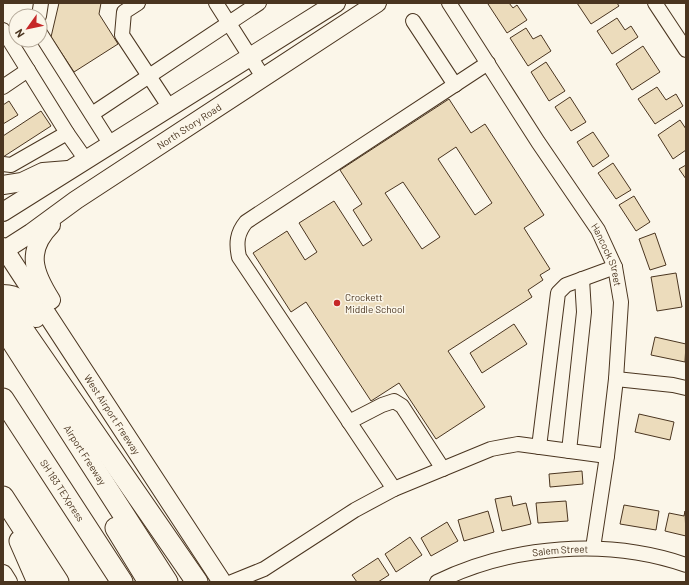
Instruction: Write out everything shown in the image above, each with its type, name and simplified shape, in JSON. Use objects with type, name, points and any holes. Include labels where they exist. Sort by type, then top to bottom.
[{"type":"highway","name":"Airport Freeway","points":[[6,317],[167,582]]},
{"type":"highway","points":[[6,317],[197,582]]},
{"type":"highway","points":[[3,352],[149,582]]},
{"type":"highway","name":"SH 183 TEXpress","points":[[3,399],[122,582]]},
{"type":"highway","name":"SH 183 TEXpress","points":[[3,424],[106,582]]},
{"type":"highway","points":[[3,497],[58,582]]},
{"type":"highway","points":[[3,504],[38,582]]},
{"type":"main road","name":"North Story Road","points":[[4,249],[32,233],[76,200],[377,3]]},
{"type":"main road","points":[[3,212],[333,4]]},
{"type":"main road","points":[[3,185],[22,182],[43,172],[71,170]]},
{"type":"main road","points":[[76,200],[48,228],[40,240],[35,262],[36,274],[113,398],[121,426]]},
{"type":"main road","name":"West Airport Freeway","points":[[4,249],[222,582]]},
{"type":"main road","points":[[3,294],[11,294],[22,299],[98,409],[121,426]]},
{"type":"main road","points":[[3,574],[8,582]]},
{"type":"street","points":[[138,3],[124,12],[122,35],[170,108]]},
{"type":"street","points":[[216,3],[263,77]]},
{"type":"street","points":[[92,114],[259,3]]},
{"type":"street","name":"Hancock Street","points":[[449,3],[538,142],[598,230],[615,267],[621,302],[616,379],[607,456],[593,548]]},
{"type":"street","points":[[655,3],[686,50]]},
{"type":"street","points":[[413,21],[455,85]]},
{"type":"street","points":[[3,30],[67,133],[86,160]]},
{"type":"street","points":[[48,45],[111,144]]},
{"type":"street","points":[[394,489],[239,257],[237,238],[240,229],[246,222],[488,64]]},
{"type":"street","points":[[3,87],[28,70]]},
{"type":"street","points":[[3,164],[11,165],[67,133]]},
{"type":"street","points":[[540,447],[558,293],[566,285],[615,267]]},
{"type":"street","points":[[569,451],[584,312],[582,279]]},
{"type":"street","points":[[616,379],[686,388]]},
{"type":"street","points":[[349,422],[382,405],[394,401],[402,406],[443,469]]},
{"type":"street","points":[[232,582],[264,569],[355,510],[394,489],[491,449],[518,444],[607,456]]},
{"type":"street","name":"Salem Street","points":[[437,582],[465,570],[505,558],[547,551],[593,548],[629,551],[686,565]]},
{"type":"building","points":[[59,3],[101,3],[99,14],[118,44],[74,72],[51,37]]},
{"type":"building","points":[[509,3],[513,8],[517,5],[527,20],[507,33],[488,4]]},
{"type":"building","points":[[577,3],[617,3],[619,6],[591,24]]},
{"type":"building","points":[[617,18],[625,30],[631,26],[638,37],[612,54],[597,31]]},
{"type":"building","points":[[526,28],[533,39],[541,35],[551,51],[528,66],[510,38]]},
{"type":"building","points":[[643,46],[660,72],[632,90],[616,64]]},
{"type":"building","points":[[546,62],[565,91],[549,101],[531,72]]},
{"type":"building","points":[[657,87],[666,100],[676,94],[683,106],[655,124],[638,99]]},
{"type":"building","points":[[570,97],[586,122],[571,131],[555,107]]},
{"type":"building","points":[[449,99],[471,133],[485,124],[544,215],[524,228],[550,269],[540,275],[543,280],[528,290],[532,297],[448,351],[485,407],[436,439],[399,383],[371,401],[306,302],[291,312],[253,253],[287,231],[305,260],[317,252],[299,223],[334,201],[363,246],[372,240],[353,210],[362,204],[340,170]],"holes":[[[456,147],[492,203],[475,215],[438,159]],[[403,182],[440,237],[422,249],[385,193]]]},
{"type":"building","points":[[9,101],[18,115],[3,124],[3,105]]},
{"type":"building","points":[[41,111],[51,126],[3,157],[3,136]]},
{"type":"building","points":[[680,120],[686,129],[686,150],[673,159],[658,135]]},
{"type":"building","points":[[593,132],[609,156],[593,167],[577,142]]},
{"type":"building","points":[[613,163],[631,190],[616,199],[598,173]]},
{"type":"building","points":[[686,165],[686,179],[679,169]]},
{"type":"building","points":[[634,196],[650,222],[636,231],[619,205]]},
{"type":"building","points":[[655,233],[666,265],[650,270],[639,239]]},
{"type":"building","points":[[676,273],[682,307],[657,311],[651,277]]},
{"type":"building","points":[[514,324],[527,344],[482,373],[470,353]]},
{"type":"building","points":[[655,337],[686,344],[685,362],[651,355]]},
{"type":"building","points":[[639,414],[674,422],[670,440],[635,432]]},
{"type":"building","points":[[582,471],[583,484],[550,487],[549,474]]},
{"type":"building","points":[[511,496],[513,506],[526,503],[531,524],[502,531],[495,499]]},
{"type":"building","points":[[566,501],[568,521],[538,523],[536,503]]},
{"type":"building","points":[[624,505],[659,511],[656,530],[620,524]]},
{"type":"building","points":[[488,511],[494,532],[464,541],[458,520]]},
{"type":"building","points":[[685,511],[686,536],[665,531],[669,513],[684,516]]},
{"type":"building","points":[[447,522],[458,541],[431,556],[421,538]]},
{"type":"building","points":[[410,537],[422,555],[396,572],[385,554]]},
{"type":"building","points":[[378,558],[389,575],[378,582],[357,582],[352,575]]},
{"type":"place","name":"Crockett Middle School","points":[[337,303]]}]
